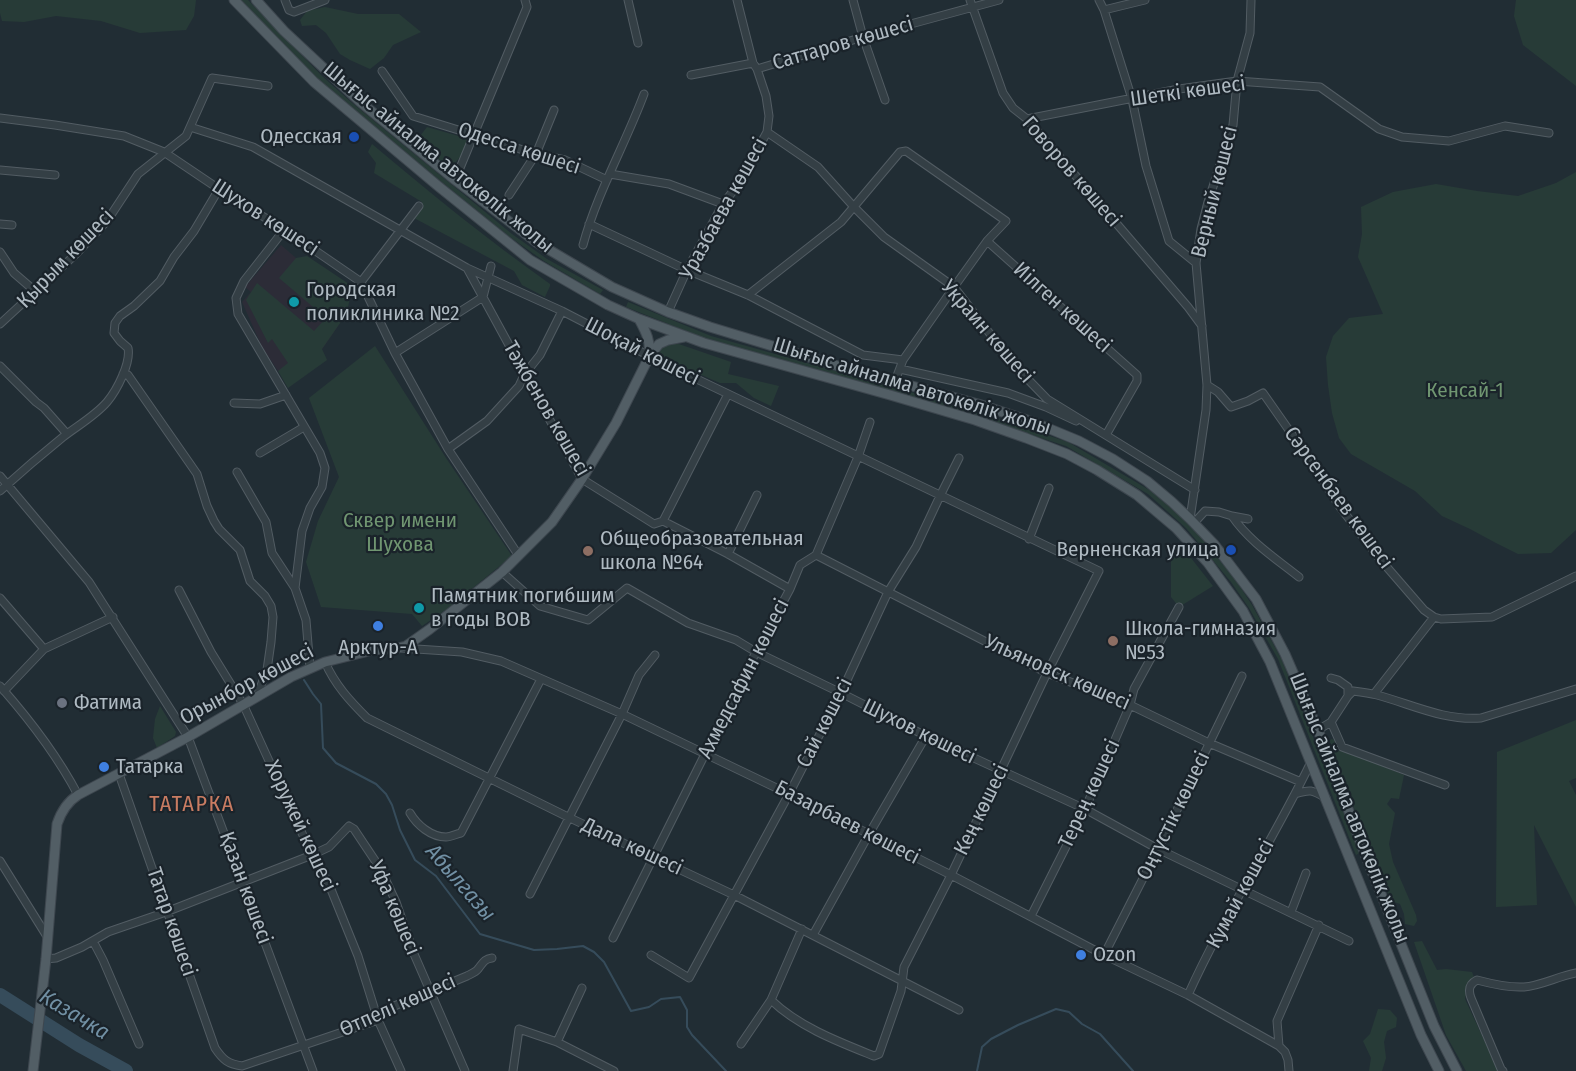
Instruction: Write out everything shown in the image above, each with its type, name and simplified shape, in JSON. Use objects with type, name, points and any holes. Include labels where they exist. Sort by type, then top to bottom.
[{"type":"main road","name":"Шығыс айналма автокөлік жолы","points":[[234,0],[314,82],[438,186],[530,260],[608,305],[686,336],[975,420],[1067,454],[1137,495],[1176,528],[1208,563],[1243,611],[1270,662],[1421,1035],[1439,1071]]},
{"type":"main road","name":"Шығыс айналма автокөлік жолы","points":[[256,0],[284,31],[359,101],[455,180],[536,242],[612,287],[668,312],[766,344],[978,404],[1033,422],[1079,441],[1113,459],[1147,481],[1192,521],[1214,544],[1256,599],[1285,654],[1318,730],[1434,1026],[1457,1071]]},
{"type":"main road","points":[[639,319],[649,336],[650,357]]},
{"type":"main road","points":[[650,357],[659,344],[668,339],[686,336]]},
{"type":"main road","name":"Орынбор көшесі","points":[[48,938],[57,824],[63,810],[73,798],[188,737],[310,668],[373,650],[406,646],[430,629],[502,572],[552,522],[582,479],[650,357]]},
{"type":"main road","points":[[33,1071],[48,938]]},
{"type":"street","points":[[285,0],[289,10],[294,12],[325,0]]},
{"type":"street","points":[[455,180],[527,7],[525,0]]},
{"type":"street","points":[[628,0],[638,43]]},
{"type":"street","name":"Уразбаева көшесі","points":[[668,312],[687,270],[723,204],[740,182],[767,132],[769,116],[766,96],[755,66],[737,0]]},
{"type":"street","points":[[853,0],[885,100]]},
{"type":"street","name":"Саттаров көшесі","points":[[691,75],[755,66],[863,37],[970,3],[999,0]]},
{"type":"street","points":[[1099,0],[1132,99],[1146,166],[1169,242],[1196,263]]},
{"type":"street","points":[[1104,10],[1145,0]]},
{"type":"street","name":"Верный көшесі","points":[[1207,385],[1196,263],[1208,202],[1233,125],[1237,81],[1250,33],[1251,0]]},
{"type":"street","name":"Говоров көшесі","points":[[970,3],[1003,93],[1013,108],[1027,119],[1202,326]]},
{"type":"street","name":"Одесса көшесі","points":[[382,71],[413,116],[536,154],[565,160],[608,177],[669,184],[723,204]]},
{"type":"street","name":"Қырым көшесі","points":[[0,324],[77,253],[107,221],[138,174],[186,136],[212,78],[268,86]]},
{"type":"street","name":"Шеткі көшесі","points":[[1027,119],[1179,89],[1237,81],[1320,87],[1379,129],[1402,137],[1449,141],[1505,126],[1549,134]]},
{"type":"street","points":[[583,245],[589,224],[644,94]]},
{"type":"street","points":[[509,195],[536,154],[554,110]]},
{"type":"street","name":"Шухов көшесі","points":[[0,118],[124,136],[164,152],[361,282]]},
{"type":"street","name":"Шоқай көшесі","points":[[190,127],[253,147],[467,268],[562,311],[650,357],[1099,571]]},
{"type":"street","name":"Украин көшесі","points":[[767,132],[818,167],[884,237],[954,286],[1014,365],[1047,399],[1195,490]]},
{"type":"street","points":[[748,295],[841,222],[900,152],[906,151],[1006,221],[987,241],[954,286],[903,360],[895,381]]},
{"type":"street","points":[[0,170],[55,176]]},
{"type":"street","points":[[0,491],[105,404],[113,393],[123,374],[129,353],[128,348],[114,333],[116,323],[120,316],[160,281],[219,189]]},
{"type":"street","points":[[419,206],[361,282],[395,353],[448,449],[519,556]]},
{"type":"street","points":[[0,224],[12,225]]},
{"type":"street","points":[[589,224],[687,270],[748,295],[863,355],[903,360]]},
{"type":"street","points":[[284,230],[244,280],[236,298],[238,314],[320,453],[325,468],[322,487],[310,508],[302,531],[295,588]]},
{"type":"street","name":"Иілген көшесі","points":[[987,241],[1137,375],[1137,381],[1106,435]]},
{"type":"street","points":[[0,252],[14,273],[36,292]]},
{"type":"street","points":[[395,353],[483,297],[491,266]]},
{"type":"street","name":"Тәжбенов көшесі","points":[[467,268],[582,479],[654,524],[663,521]]},
{"type":"street","points":[[448,449],[487,421],[519,386],[524,375],[540,355],[562,311]]},
{"type":"street","points":[[0,366],[44,408],[67,434]]},
{"type":"street","points":[[900,369],[1008,393],[1046,407],[1106,435]]},
{"type":"street","points":[[123,374],[128,375],[197,474],[214,521],[240,549],[250,581],[271,606],[273,617],[267,670],[257,696]]},
{"type":"street","points":[[1192,521],[1207,385]]},
{"type":"street","name":"Сәрсенбаев көшесі","points":[[1207,385],[1216,390],[1231,407],[1263,393],[1372,550],[1424,610],[1434,617]]},
{"type":"street","points":[[728,394],[663,521],[790,589]]},
{"type":"street","points":[[234,403],[260,404],[286,395]]},
{"type":"street","name":"Ахмедсафин көшесі","points":[[614,938],[800,565],[816,555],[858,457],[870,422]]},
{"type":"street","points":[[260,453],[304,427]]},
{"type":"street","name":"Сай көшесі","points":[[651,955],[689,978],[789,794],[841,693],[888,592],[916,547],[959,458]]},
{"type":"street","points":[[237,472],[266,522],[272,553],[295,588],[306,620],[310,668]]},
{"type":"street","name":"Қазан көшесі","points":[[0,476],[89,582],[188,737],[313,1071]]},
{"type":"street","points":[[1029,539],[1049,488]]},
{"type":"street","points":[[728,554],[757,495]]},
{"type":"street","points":[[1192,521],[1205,511],[1248,519]]},
{"type":"street","points":[[1232,516],[1253,541],[1299,577]]},
{"type":"street","name":"Ульяновск көшесі","points":[[816,555],[1047,673],[1130,705],[1209,743],[1301,782]]},
{"type":"street","name":"Кең көшесі","points":[[771,1000],[780,1009],[830,1039],[874,1056],[879,1054],[901,991],[904,967],[1099,571]]},
{"type":"street","name":"Шухов көшесі","points":[[502,572],[540,606],[588,620],[627,588],[688,623],[736,640],[926,736],[1085,809],[1158,849],[1349,940]]},
{"type":"street","points":[[1374,694],[1434,617],[1441,619],[1492,617],[1576,576]]},
{"type":"street","name":"Хоружей көшесі","points":[[178,590],[211,652],[243,704],[312,855],[328,882],[358,956],[378,1020],[401,1071]]},
{"type":"street","points":[[0,597],[44,649]]},
{"type":"street","name":"Терең көшесі","points":[[1031,916],[1085,809],[1130,705],[1134,689],[1179,607]]},
{"type":"street","points":[[78,795],[58,759],[2,689],[44,649],[113,617]]},
{"type":"street","name":"Базарбаев көшесі","points":[[398,648],[462,652],[501,661],[622,714],[951,875],[1104,955],[1188,995],[1279,1046]]},
{"type":"street","points":[[530,894],[622,714],[639,675],[655,655]]},
{"type":"street","name":"Дала көшесі","points":[[325,662],[344,695],[367,718],[570,818],[734,895],[959,1010]]},
{"type":"street","name":"Оңтүстік көшесі","points":[[1104,955],[1242,676]]},
{"type":"street","points":[[1331,678],[1348,687],[1348,696]]},
{"type":"street","points":[[410,813],[422,827],[438,835],[448,837],[460,833],[541,679]]},
{"type":"street","points":[[1318,730],[1331,722],[1353,692],[1374,694],[1448,717],[1465,719],[1481,718],[1576,689]]},
{"type":"street","points":[[1331,722],[1342,747],[1445,785]]},
{"type":"street","points":[[813,935],[926,736]]},
{"type":"street","name":"Кумай көшесі","points":[[1188,995],[1311,762]]},
{"type":"street","name":"Татар көшесі","points":[[119,774],[215,1048],[230,1064]]},
{"type":"street","points":[[1295,794],[1309,790],[1326,798]]},
{"type":"street","name":"Уфа көшесі","points":[[46,959],[56,958],[108,932],[243,883],[312,855],[329,847],[349,826],[354,829],[380,868],[396,902],[414,954],[465,1071]]},
{"type":"street","points":[[0,861],[48,938]]},
{"type":"street","points":[[1291,912],[1306,873]]},
{"type":"street","points":[[1289,1071],[1285,1052],[1279,1046],[1276,1021],[1319,925]]},
{"type":"street","points":[[741,1044],[771,1000],[802,929]]},
{"type":"street","points":[[93,940],[139,1044]]},
{"type":"street","name":"Өтпелі көшесі","points":[[230,1064],[242,1066],[378,1020],[387,1009],[478,970],[483,962],[492,958]]},
{"type":"street","points":[[1503,1071],[1470,998],[1470,986],[1473,981],[1499,986],[1526,987],[1576,973]]},
{"type":"street","points":[[557,1042],[582,988]]},
{"type":"street","points":[[513,1071],[519,1029],[557,1042],[614,1071]]},
{"type":"shaded area","points":[[281,245],[342,303],[347,313],[307,371],[292,380],[278,371],[262,347],[242,302],[251,292],[245,287]]},
{"type":"green space","points":[[0,0],[196,0],[194,16],[186,30],[140,33],[101,21],[56,16],[24,22],[2,21]]},
{"type":"green space","points":[[241,0],[248,0],[322,76],[351,102],[512,234],[547,259],[603,290],[600,294],[544,261],[510,237],[438,179],[319,80]]},
{"type":"green space","points":[[1516,0],[1576,0],[1576,86],[1523,45],[1514,16]]},
{"type":"green space","points":[[325,7],[358,14],[399,14],[421,32],[393,45],[384,58],[370,69],[340,54],[326,33],[316,25],[302,26],[300,20],[307,11]]},
{"type":"green space","points":[[427,127],[469,139],[464,152],[455,163],[442,162],[417,140]]},
{"type":"green space","points":[[372,144],[460,216],[550,284],[545,297],[522,285],[514,271],[414,218],[422,202],[374,173],[376,163],[368,152]]},
{"type":"green space","name":"Кенсай-1","points":[[1576,172],[1576,530],[1551,553],[1518,554],[1442,516],[1415,491],[1351,454],[1339,438],[1332,413],[1326,357],[1333,336],[1349,318],[1383,314],[1358,257],[1362,234],[1361,207],[1393,192],[1436,184],[1518,196],[1556,183]]},
{"type":"green space","points":[[307,256],[352,286],[347,313],[322,349],[327,360],[288,388],[278,371],[288,363],[272,339],[268,343],[246,300],[257,283],[314,331],[326,318],[279,278],[296,258]]},
{"type":"green space","points":[[628,302],[711,336],[953,404],[1068,442],[1151,491],[1190,524],[1235,579],[1252,605],[1281,658],[1360,853],[1356,855],[1278,659],[1249,608],[1231,582],[1186,528],[1148,494],[1066,446],[951,409],[709,340],[626,307]]},
{"type":"green space","points":[[673,342],[731,362],[728,374],[779,386],[771,406],[754,398],[736,383],[720,383],[662,358],[659,355],[660,348]]},
{"type":"green space","name":"Сквер имени Шухова","points":[[375,346],[512,556],[447,609],[422,626],[412,614],[321,607],[306,562],[318,521],[339,477],[309,398]]},
{"type":"green space","points":[[1177,550],[1191,558],[1213,586],[1179,607],[1171,597],[1171,556]]},
{"type":"green space","points":[[160,706],[176,732],[175,736],[157,748],[153,738],[155,719]]},
{"type":"green space","points":[[1576,720],[1576,778],[1569,781],[1576,795],[1576,907],[1534,825],[1537,905],[1496,907],[1497,752]]},
{"type":"green space","points":[[1332,739],[1339,751],[1348,752],[1404,775],[1399,799],[1391,798],[1387,804],[1395,813],[1389,844],[1393,862],[1416,915],[1417,921],[1414,926],[1405,924],[1400,904],[1391,901],[1331,750],[1330,740]]},
{"type":"green space","points":[[1422,941],[1437,970],[1472,972],[1474,977],[1469,981],[1465,999],[1499,1071],[1466,1071],[1446,1035],[1414,942]]},
{"type":"green space","points":[[1378,1009],[1390,1010],[1397,1018],[1396,1027],[1387,1031],[1384,1042],[1386,1058],[1382,1071],[1369,1071],[1371,1058],[1363,1041],[1370,1034]]},
{"type":"waterway","name":"Абылгазы","points":[[304,680],[321,704],[323,748],[336,763],[376,784],[386,794],[415,860],[436,876],[480,934],[534,950],[583,946],[594,952],[604,962],[631,1011],[649,1007],[661,999],[680,997],[687,1010],[687,1027],[726,1071]]},
{"type":"waterway","name":"Казачка","points":[[0,995],[79,1045],[126,1071]]},
{"type":"waterway","name":"Абылгазы","points":[[977,1071],[982,1047],[991,1039],[1056,1009],[1069,1012],[1082,1024],[1100,1034],[1133,1071]]},
{"type":"place","name":"Одесская","points":[[354,137]]},
{"type":"place","name":"Городская поликлиника №2","points":[[294,302]]},
{"type":"place","name":"Верненская улица","points":[[1231,550]]},
{"type":"place","name":"Общеобразовательная школа №64","points":[[588,551]]},
{"type":"place","name":"Памятник погибшим в годы ВОВ","points":[[419,608]]},
{"type":"place","name":"Арктур-А","points":[[378,626]]},
{"type":"place","name":"Школа-гимназия №53","points":[[1113,641]]},
{"type":"place","name":"Фатима","points":[[62,703]]},
{"type":"place","name":"Татарка","points":[[104,767]]},
{"type":"place","name":"Ozon","points":[[1081,955]]},
{"type":"district","name":"ТАТАРКА","points":[[192,805]]}]
